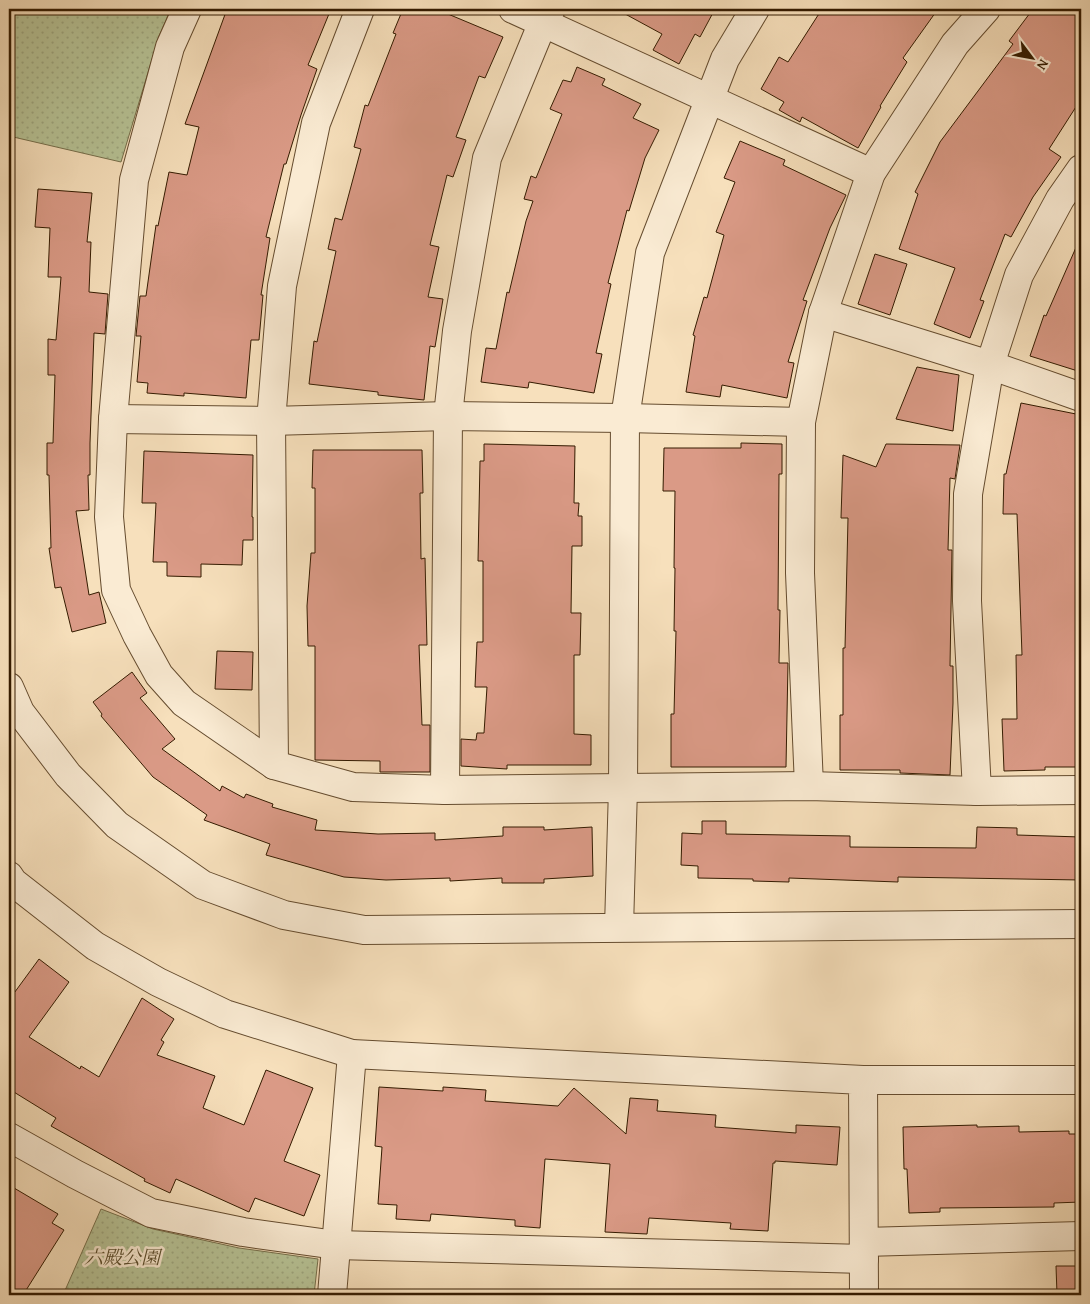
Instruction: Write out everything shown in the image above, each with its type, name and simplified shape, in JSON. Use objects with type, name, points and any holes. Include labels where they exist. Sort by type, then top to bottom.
[{"type":"street","points":[[187,9],[170,47],[134,180],[113,420],[109,517],[116,590],[158,675],[184,703],[274,765],[353,787],[445,790],[809,786],[977,791],[1081,790]]},
{"type":"street","points":[[274,765],[271,421],[282,286],[316,123],[360,9]]},
{"type":"street","points":[[513,9],[547,15],[709,98],[871,173]]},
{"type":"street","points":[[619,927],[623,788],[625,418],[650,253],[725,59],[755,9]]},
{"type":"street","points":[[809,786],[800,573],[802,422],[823,313],[871,173],[955,44],[986,9]]},
{"type":"street","points":[[445,790],[448,416],[457,331],[487,158],[547,15]]},
{"type":"street","points":[[977,791],[967,601],[968,494],[990,365],[1019,275],[1060,199],[1081,169]]},
{"type":"street","points":[[823,313],[990,365],[1081,397]]},
{"type":"street","points":[[113,420],[271,421],[448,416],[802,422]]},
{"type":"street","points":[[9,687],[20,712],[68,775],[117,825],[203,885],[284,915],[364,930],[1081,924]]},
{"type":"street","points":[[10,881],[95,946],[158,982],[225,1014],[352,1054],[863,1080],[1081,1080]]},
{"type":"street","points":[[332,1295],[352,1054]]},
{"type":"street","points":[[863,1080],[864,1295]]},
{"type":"street","points":[[9,1137],[151,1213],[243,1232],[336,1245],[864,1251],[1081,1236]]},
{"type":"green space","points":[[9,9],[171,9],[159,36],[121,162],[9,136]]},
{"type":"green space","name":"六殿公園","points":[[101,1209],[153,1229],[239,1248],[318,1259],[314,1295],[63,1295]]},
{"type":"building","points":[[227,9],[331,9],[308,65],[317,69],[286,164],[284,164],[266,237],[270,238],[261,295],[263,295],[259,340],[251,340],[246,398],[184,393],[184,396],[147,393],[148,383],[137,382],[141,336],[136,336],[140,296],[146,296],[156,225],[158,226],[169,172],[187,175],[199,127],[185,124]]},
{"type":"building","points":[[403,9],[436,9],[503,37],[485,78],[479,76],[456,137],[466,140],[453,177],[447,175],[430,245],[439,247],[428,297],[443,299],[435,347],[430,346],[424,400],[378,395],[378,392],[309,384],[314,341],[317,342],[336,251],[328,249],[335,218],[342,220],[361,149],[354,147],[365,105],[368,106],[396,34],[393,33]]},
{"type":"building","points":[[616,9],[715,9],[700,37],[695,34],[679,64],[653,50],[662,34]]},
{"type":"building","points":[[822,9],[938,9],[903,58],[907,62],[880,106],[858,148],[802,117],[800,122],[779,110],[784,102],[761,89],[779,57],[788,62]]},
{"type":"building","points":[[1033,9],[1081,9],[1081,99],[1049,149],[1061,157],[1033,197],[1011,237],[1005,234],[980,300],[984,301],[970,338],[934,324],[955,268],[899,249],[918,194],[915,192],[940,142],[1013,44],[1009,41]]},
{"type":"building","points":[[577,67],[605,79],[602,85],[641,104],[633,118],[659,130],[645,158],[629,211],[627,210],[608,283],[611,284],[596,353],[602,354],[594,393],[529,382],[528,388],[481,382],[486,348],[496,349],[507,292],[509,293],[526,221],[533,201],[524,199],[531,176],[536,178],[562,114],[550,109],[563,80],[571,82]]},
{"type":"building","points":[[740,141],[785,160],[783,165],[846,195],[830,228],[803,300],[807,301],[788,362],[794,363],[787,398],[722,385],[720,397],[686,392],[695,336],[693,335],[704,297],[707,298],[724,235],[716,232],[735,182],[724,178]]},
{"type":"building","points":[[38,189],[92,193],[87,242],[91,242],[89,292],[108,294],[105,334],[94,333],[90,475],[88,475],[89,510],[76,511],[89,595],[99,592],[106,623],[72,632],[61,587],[55,588],[49,548],[51,548],[47,443],[53,443],[55,375],[48,375],[48,339],[56,340],[61,277],[48,277],[50,228],[35,227]]},
{"type":"building","points":[[1081,236],[1081,372],[1030,356],[1044,315],[1046,316]]},
{"type":"building","points":[[875,254],[907,264],[890,315],[858,304]]},
{"type":"building","points":[[917,367],[959,375],[953,431],[896,419]]},
{"type":"building","points":[[1021,403],[1081,415],[1081,767],[1045,767],[1045,770],[1004,771],[1002,719],[1017,719],[1016,655],[1022,655],[1017,514],[1003,514],[1004,474],[1006,474]]},
{"type":"building","points":[[741,443],[782,444],[782,474],[779,474],[778,610],[780,610],[779,663],[788,663],[786,767],[671,767],[671,714],[674,714],[676,631],[674,631],[675,491],[663,491],[664,448],[741,448]]},
{"type":"building","points":[[484,444],[575,446],[574,503],[579,503],[578,516],[582,516],[582,546],[572,546],[571,613],[581,613],[580,655],[574,655],[574,734],[591,735],[591,765],[507,765],[507,769],[461,766],[461,739],[476,740],[477,733],[484,733],[487,687],[475,687],[477,642],[483,642],[483,561],[478,561],[480,461],[484,461]]},
{"type":"building","points":[[886,444],[960,445],[955,479],[950,478],[948,550],[952,550],[950,666],[953,666],[953,703],[950,775],[900,773],[900,770],[840,770],[840,715],[843,715],[843,648],[845,648],[848,518],[841,518],[843,455],[876,467]]},
{"type":"building","points":[[313,450],[422,450],[423,493],[420,493],[421,559],[425,558],[427,645],[419,645],[422,725],[430,725],[430,772],[380,772],[380,761],[315,760],[315,646],[308,646],[307,606],[311,553],[315,553],[315,488],[312,488]]},
{"type":"building","points":[[144,451],[253,455],[253,540],[243,540],[242,565],[201,564],[201,577],[167,576],[167,562],[153,562],[156,503],[142,503]]},
{"type":"building","points":[[217,651],[253,652],[252,690],[215,689]]},
{"type":"building","points":[[132,672],[147,693],[140,698],[175,739],[162,749],[220,791],[222,786],[244,798],[246,794],[273,804],[272,807],[317,820],[315,830],[378,834],[435,833],[435,840],[503,836],[503,827],[544,827],[544,830],[592,827],[593,876],[544,879],[544,883],[502,883],[502,878],[450,881],[450,878],[386,880],[344,877],[266,855],[270,844],[204,820],[207,815],[153,777],[101,716],[102,714],[93,702]]},
{"type":"building","points":[[702,821],[726,821],[726,834],[850,836],[850,847],[976,848],[977,827],[1017,828],[1017,835],[1081,837],[1081,880],[898,877],[898,882],[789,878],[789,882],[698,878],[698,866],[681,865],[682,833],[702,834]]},
{"type":"building","points":[[39,959],[69,982],[29,1037],[80,1069],[81,1066],[99,1077],[142,998],[174,1019],[161,1040],[164,1042],[157,1055],[215,1076],[203,1108],[244,1125],[266,1070],[313,1088],[284,1161],[320,1175],[304,1216],[255,1198],[249,1212],[176,1179],[170,1193],[144,1181],[145,1179],[51,1126],[56,1118],[9,1089],[9,1000]]},
{"type":"building","points":[[379,1087],[443,1091],[443,1087],[486,1090],[485,1101],[558,1106],[574,1088],[626,1134],[630,1098],[658,1100],[657,1111],[716,1115],[715,1127],[796,1133],[796,1125],[840,1127],[837,1165],[775,1161],[773,1163],[768,1231],[730,1229],[731,1223],[649,1218],[647,1234],[605,1232],[610,1164],[545,1159],[540,1228],[515,1226],[515,1220],[431,1214],[430,1221],[396,1219],[397,1205],[378,1204],[382,1147],[375,1146]]},
{"type":"building","points":[[977,1125],[977,1127],[1019,1126],[1019,1132],[1069,1131],[1069,1134],[1081,1134],[1081,1202],[1054,1203],[1054,1207],[940,1208],[940,1212],[909,1213],[907,1169],[904,1169],[903,1127]]},
{"type":"building","points":[[9,1185],[58,1214],[52,1223],[64,1230],[23,1295],[9,1295]]},
{"type":"building","points":[[1056,1266],[1081,1266],[1081,1294],[1057,1294]]}]
